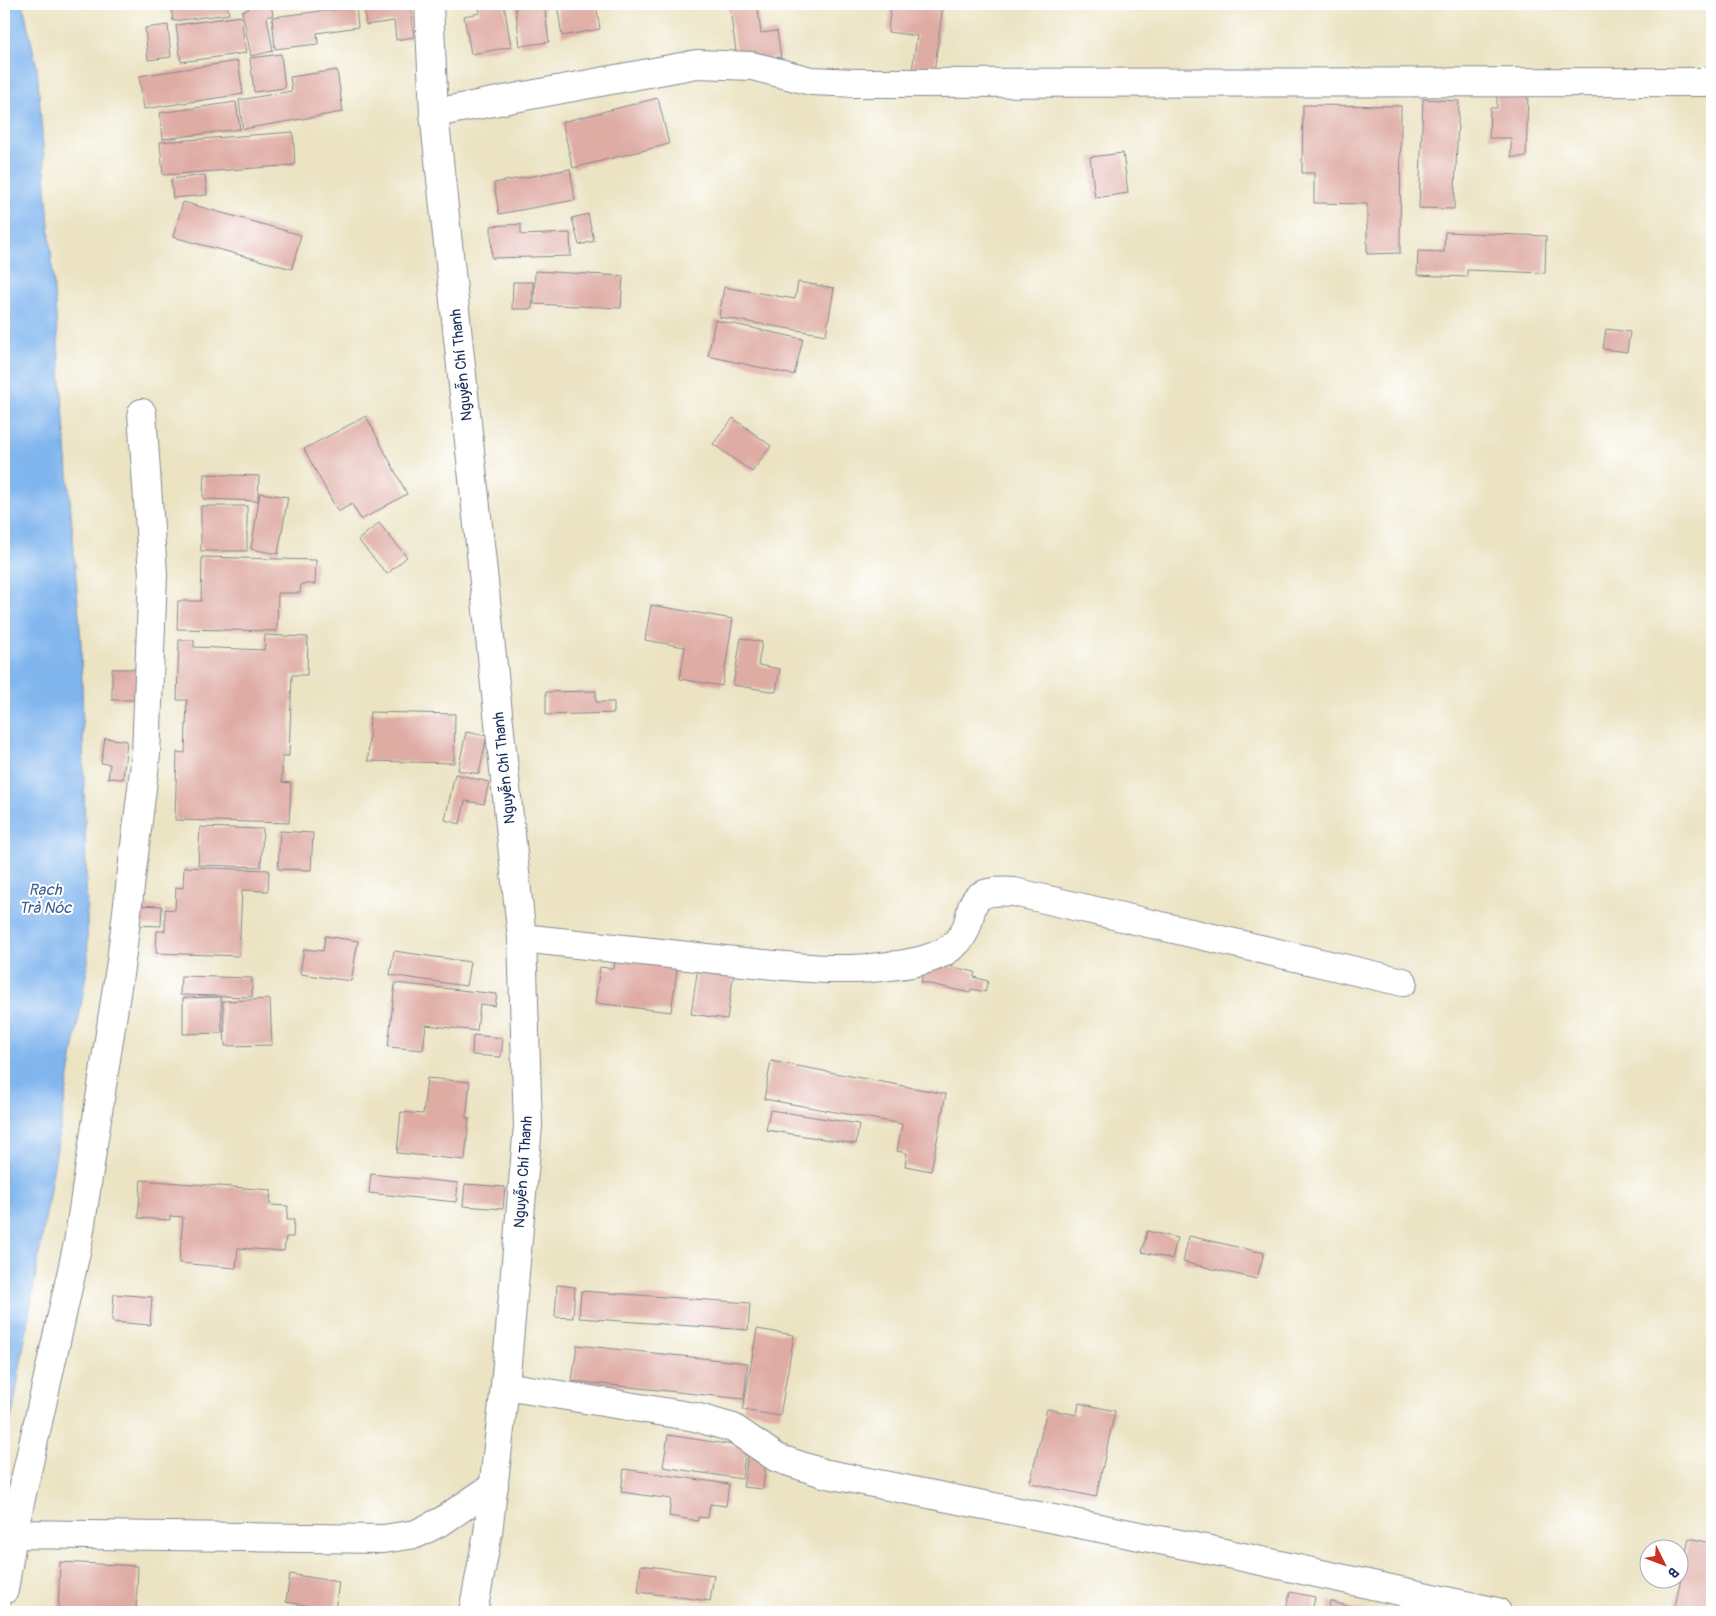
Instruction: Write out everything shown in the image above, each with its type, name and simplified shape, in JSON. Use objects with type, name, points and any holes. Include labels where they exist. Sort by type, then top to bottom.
[{"type":"street","name":"Nguyễn Chí Thanh","points":[[429,4],[434,113],[522,938],[528,1126],[505,1386],[494,1486],[488,1533],[473,1612]]},
{"type":"street","points":[[434,113],[697,64],[752,66],[811,81],[856,82],[1712,82]]},
{"type":"street","points":[[4,1590],[13,1534],[78,1243],[121,961],[146,755],[153,574],[142,413]]},
{"type":"street","points":[[522,938],[813,969],[880,968],[944,953],[957,943],[964,930],[970,909],[978,896],[996,891],[1014,892],[1403,982]]},
{"type":"street","points":[[505,1386],[695,1418],[733,1428],[777,1458],[823,1473],[1210,1550],[1497,1612]]},
{"type":"street","points":[[13,1534],[383,1539],[416,1534],[442,1521],[494,1486]]},
{"type":"water","name":"Rạch Trà Nóc","points":[[4,4],[23,4],[37,68],[81,643],[88,963],[13,1410],[4,1450]]},
{"type":"building","points":[[171,4],[227,4],[229,14],[173,21]]},
{"type":"building","points":[[247,4],[271,4],[273,15],[267,17],[273,51],[251,56],[242,11],[249,9]]},
{"type":"building","points":[[364,4],[410,4],[414,37],[396,40],[394,21],[366,25]]},
{"type":"building","points":[[478,4],[504,4],[511,47],[471,54],[464,16],[480,13]]},
{"type":"building","points":[[515,4],[544,4],[549,42],[520,46]]},
{"type":"building","points":[[557,4],[596,4],[600,29],[562,36]]},
{"type":"building","points":[[729,4],[757,4],[761,33],[777,31],[781,57],[738,64]]},
{"type":"building","points":[[891,4],[943,5],[934,73],[912,70],[917,36],[888,32]]},
{"type":"building","points":[[356,7],[358,27],[317,33],[318,44],[275,49],[272,17]]},
{"type":"building","points":[[241,16],[246,53],[181,62],[176,25]]},
{"type":"building","points":[[168,25],[171,57],[148,60],[145,28]]},
{"type":"building","points":[[281,54],[285,88],[254,92],[250,58]]},
{"type":"building","points":[[238,61],[243,94],[144,109],[139,76]]},
{"type":"building","points":[[337,70],[343,112],[243,129],[239,100],[292,91],[290,77]]},
{"type":"building","points":[[1497,93],[1528,94],[1526,157],[1511,157],[1511,138],[1489,138],[1490,108],[1497,108]]},
{"type":"building","points":[[658,98],[669,144],[573,168],[562,122]]},
{"type":"building","points":[[1423,99],[1459,101],[1454,209],[1419,208]]},
{"type":"building","points":[[236,102],[240,129],[163,139],[160,113]]},
{"type":"building","points":[[1303,105],[1401,106],[1400,253],[1367,254],[1367,204],[1314,203],[1314,173],[1302,173]]},
{"type":"building","points":[[293,132],[295,165],[163,175],[160,142]]},
{"type":"building","points":[[1123,153],[1128,193],[1095,198],[1090,157]]},
{"type":"building","points":[[570,169],[575,200],[499,214],[494,183]]},
{"type":"building","points":[[205,175],[207,195],[173,198],[171,179]]},
{"type":"building","points":[[183,202],[301,235],[292,269],[173,237]]},
{"type":"building","points":[[588,214],[594,241],[579,245],[572,218]]},
{"type":"building","points":[[521,224],[521,235],[570,233],[571,256],[492,258],[491,226]]},
{"type":"building","points":[[1445,232],[1546,236],[1545,273],[1467,270],[1467,277],[1417,275],[1418,251],[1444,252]]},
{"type":"building","points":[[535,271],[623,276],[621,308],[534,304]]},
{"type":"building","points":[[513,282],[533,282],[532,309],[512,309]]},
{"type":"building","points":[[798,282],[834,288],[826,335],[719,317],[724,287],[795,299]]},
{"type":"building","points":[[715,320],[803,339],[794,375],[708,356]]},
{"type":"building","points":[[1606,329],[1630,332],[1627,352],[1603,349]]},
{"type":"building","points":[[1712,382],[1712,404],[1707,403]]},
{"type":"building","points":[[366,416],[407,494],[361,520],[352,504],[338,512],[304,449]]},
{"type":"building","points":[[733,418],[771,446],[752,472],[713,444]]},
{"type":"building","points":[[204,474],[259,476],[258,501],[203,499]]},
{"type":"building","points":[[260,493],[288,497],[278,554],[251,549]]},
{"type":"building","points":[[201,506],[247,506],[247,551],[201,551]]},
{"type":"building","points":[[379,523],[407,557],[387,574],[358,540]]},
{"type":"building","points":[[202,557],[316,560],[315,584],[301,584],[300,593],[278,593],[277,631],[177,629],[178,601],[201,601]]},
{"type":"building","points":[[651,605],[733,619],[722,686],[680,679],[685,647],[645,640]]},
{"type":"building","points":[[265,635],[308,637],[307,675],[292,675],[289,756],[282,756],[282,782],[291,783],[289,823],[175,820],[177,752],[185,753],[187,700],[177,700],[179,640],[194,640],[194,647],[264,650]]},
{"type":"building","points":[[741,638],[762,642],[758,665],[780,669],[776,692],[733,685]]},
{"type":"building","points":[[112,669],[146,669],[146,700],[112,700]]},
{"type":"building","points":[[596,691],[596,702],[614,702],[614,713],[546,715],[546,692]]},
{"type":"building","points":[[370,712],[455,714],[454,763],[368,761]]},
{"type":"building","points":[[466,732],[487,736],[479,774],[458,770]]},
{"type":"building","points":[[105,738],[127,741],[123,779],[108,778],[110,764],[101,763]]},
{"type":"building","points":[[455,774],[489,782],[484,804],[465,801],[460,824],[445,820]]},
{"type":"building","points":[[200,827],[263,829],[261,867],[198,865]]},
{"type":"building","points":[[280,831],[313,833],[311,870],[278,869]]},
{"type":"building","points":[[184,867],[269,870],[268,891],[242,890],[239,956],[156,953],[157,931],[165,931],[165,909],[175,910],[176,887],[183,888]]},
{"type":"building","points":[[132,905],[162,906],[161,926],[131,925]]},
{"type":"building","points":[[325,936],[358,941],[351,981],[300,974],[304,949],[323,951]]},
{"type":"building","points":[[394,951],[470,962],[466,986],[390,975]]},
{"type":"building","points":[[616,954],[678,963],[671,1012],[595,1003],[600,967],[614,969]]},
{"type":"building","points":[[926,961],[975,972],[974,977],[988,981],[985,992],[971,989],[970,993],[921,982]]},
{"type":"building","points":[[698,967],[734,972],[727,1019],[691,1014]]},
{"type":"building","points":[[181,976],[252,978],[252,997],[180,995]]},
{"type":"building","points":[[395,983],[497,994],[495,1006],[480,1004],[477,1031],[426,1025],[423,1050],[388,1047]]},
{"type":"building","points":[[221,997],[222,1033],[183,1034],[183,998]]},
{"type":"building","points":[[270,999],[272,1045],[225,1046],[223,1001]]},
{"type":"building","points":[[473,1035],[503,1038],[501,1057],[472,1055]]},
{"type":"building","points":[[771,1061],[946,1094],[931,1171],[905,1166],[907,1153],[897,1151],[902,1124],[764,1099]]},
{"type":"building","points":[[427,1078],[470,1082],[466,1118],[469,1118],[465,1160],[397,1153],[401,1112],[423,1114]]},
{"type":"building","points":[[770,1110],[859,1124],[856,1144],[766,1130]]},
{"type":"building","points":[[371,1174],[458,1183],[456,1202],[369,1193]]},
{"type":"building","points":[[141,1180],[271,1190],[270,1205],[288,1206],[287,1220],[294,1220],[293,1237],[286,1237],[284,1251],[238,1248],[236,1268],[179,1263],[183,1217],[170,1216],[170,1220],[138,1218]]},
{"type":"building","points":[[465,1184],[505,1187],[503,1209],[463,1206]]},
{"type":"building","points":[[1147,1231],[1177,1238],[1172,1259],[1142,1252]]},
{"type":"building","points":[[1189,1236],[1264,1253],[1257,1279],[1183,1262]]},
{"type":"building","points":[[557,1285],[575,1287],[573,1318],[555,1317]]},
{"type":"building","points":[[581,1291],[750,1303],[748,1330],[579,1318]]},
{"type":"building","points":[[114,1294],[152,1297],[150,1325],[112,1322]]},
{"type":"building","points":[[757,1329],[794,1335],[780,1416],[743,1410]]},
{"type":"building","points":[[577,1345],[748,1363],[744,1399],[572,1381]]},
{"type":"building","points":[[1079,1403],[1115,1411],[1096,1497],[1030,1483],[1047,1409],[1077,1415]]},
{"type":"building","points":[[668,1435],[746,1447],[742,1479],[663,1467]]},
{"type":"building","points":[[748,1455],[766,1457],[763,1489],[743,1487]]},
{"type":"building","points":[[624,1469],[729,1484],[726,1506],[710,1504],[708,1518],[698,1517],[698,1521],[669,1516],[671,1499],[621,1492]]},
{"type":"building","points":[[1689,1538],[1712,1543],[1712,1612],[1674,1612],[1679,1588],[1688,1588]]},
{"type":"building","points":[[60,1562],[138,1566],[136,1612],[58,1612]]},
{"type":"building","points":[[641,1565],[714,1575],[710,1601],[638,1592]]},
{"type":"building","points":[[290,1574],[339,1582],[335,1610],[286,1602]]},
{"type":"building","points":[[1290,1592],[1315,1597],[1312,1612],[1285,1612]]},
{"type":"building","points":[[1330,1601],[1367,1612],[1327,1612]]}]
